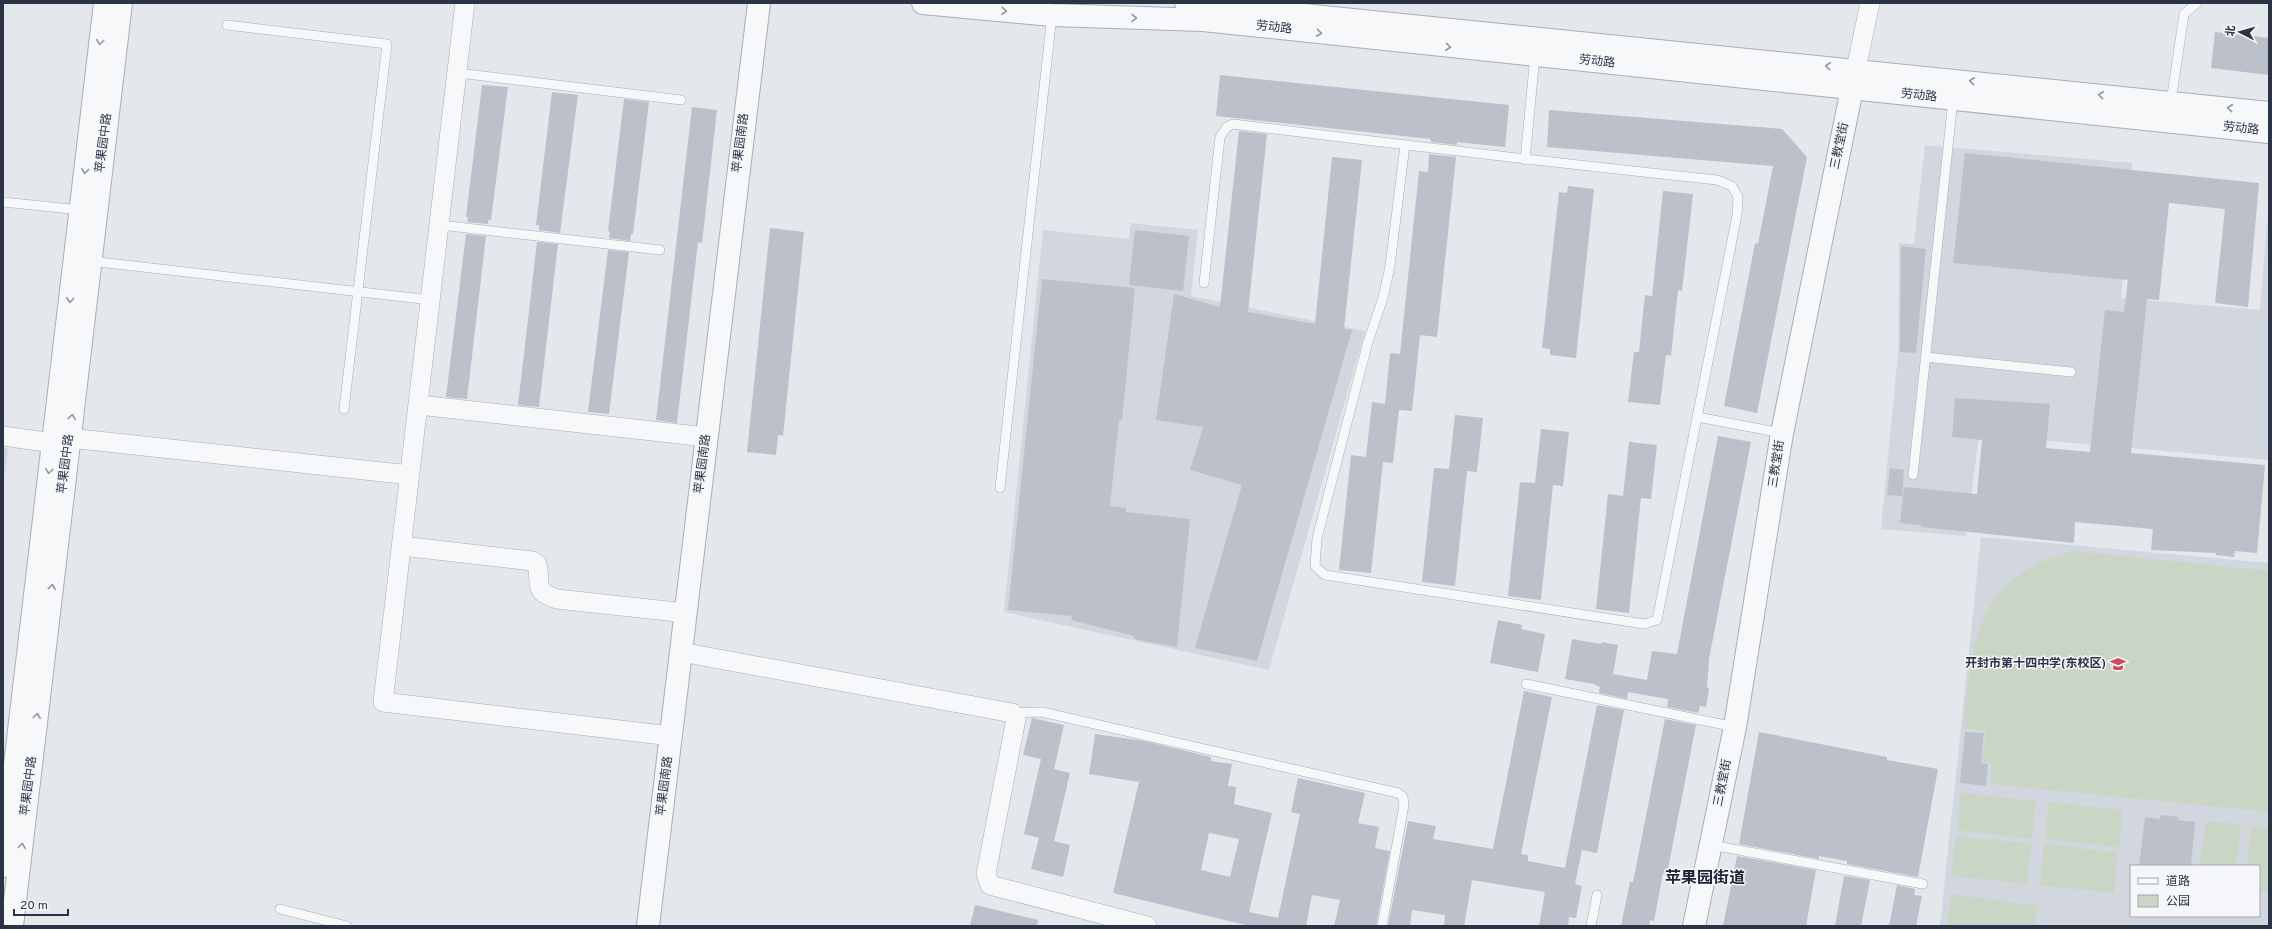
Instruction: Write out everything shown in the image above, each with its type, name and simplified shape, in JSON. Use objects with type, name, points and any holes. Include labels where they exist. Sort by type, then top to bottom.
[{"type":"street","name":"苹果园中路","points":[[64,442],[88,211],[105,3]]},
{"type":"street","name":"苹果园中路","points":[[12,926],[10,873],[64,442],[90,261],[88,211],[121,3]]},
{"type":"street","points":[[465,3],[383,702],[671,736]]},
{"type":"street","name":"苹果园南路","points":[[648,926],[759,3]]},
{"type":"street","name":"劳动路","points":[[924,3],[1052,15],[1203,20],[1535,56],[2172,102],[2269,113]]},
{"type":"street","name":"劳动路","points":[[1186,3],[1854,79],[1953,100],[2269,132]]},
{"type":"street","name":"三教堂街","points":[[1694,926],[1734,726],[1782,433],[1870,3]]},
{"type":"street","points":[[419,405],[706,437]]},
{"type":"street","points":[[3,436],[410,475]]},
{"type":"street","points":[[402,546],[532,561],[537,564],[538,587],[544,595],[558,599],[686,613]]},
{"type":"street","points":[[681,652],[1012,713],[1016,719],[986,874],[990,885],[1147,926]]},
{"type":"lane","points":[[2172,102],[2184,14],[2197,3]]},
{"type":"lane","points":[[1000,488],[1052,15]]},
{"type":"lane","points":[[227,25],[387,44],[344,409]]},
{"type":"lane","points":[[1525,160],[1535,56]]},
{"type":"lane","points":[[458,72],[681,100]]},
{"type":"lane","points":[[1913,475],[1953,100]]},
{"type":"lane","points":[[1204,283],[1220,137],[1227,127],[1233,124],[1405,145],[1525,160],[1717,180],[1732,186],[1738,197],[1737,215],[1657,620],[1644,624],[1326,574],[1315,566],[1317,538],[1368,342],[1383,298],[1390,266],[1405,145]]},
{"type":"lane","points":[[3,202],[88,211]]},
{"type":"lane","points":[[440,225],[660,250]]},
{"type":"lane","points":[[90,261],[431,300]]},
{"type":"lane","points":[[1925,357],[2071,372]]},
{"type":"lane","points":[[1697,417],[1782,433]]},
{"type":"lane","points":[[1526,684],[1734,726]]},
{"type":"lane","points":[[1012,713],[1042,712],[1398,793],[1403,797],[1404,805],[1382,926]]},
{"type":"lane","points":[[1711,845],[1923,884]]},
{"type":"lane","points":[[1591,926],[1597,895]]},
{"type":"lane","points":[[280,909],[347,926]]},
{"type":"shaded area","points":[[1925,145],[2132,163],[2121,298],[2260,310],[2269,200],[2269,460],[1979,435],[1966,536],[1881,529],[1898,354],[1899,243],[1914,244]]},
{"type":"shaded area","points":[[1131,223],[1198,230],[1191,296],[1365,331],[1269,670],[1004,612],[1043,230],[1129,239]]},
{"type":"shaded area","points":[[3,448],[8,448],[3,487]]},
{"type":"shaded area","name":"开封市第十四中学(东校区)","points":[[1981,537],[2269,563],[2269,926],[1940,926]]},
{"type":"green space","name":"开封市第十四中学(东校区)","points":[[2071,551],[2269,571],[2269,812],[1990,784],[1992,763],[1982,762],[1986,731],[1964,729],[1971,664],[1982,622],[1992,603],[2005,586],[2028,568]]},
{"type":"green space","points":[[1961,793],[2036,801],[2032,839],[1957,830]]},
{"type":"green space","points":[[2049,802],[2123,810],[2119,847],[2045,839]]},
{"type":"green space","points":[[2206,821],[2241,824],[2236,865],[2200,865]]},
{"type":"green space","points":[[2252,826],[2269,828],[2269,891],[2260,890],[2260,865],[2247,865]]},
{"type":"green space","points":[[1956,836],[2031,844],[2027,884],[1952,876]]},
{"type":"green space","points":[[2044,844],[2118,853],[2114,893],[2040,885]]},
{"type":"green space","points":[[1951,894],[2037,906],[2034,926],[1947,926]]},
{"type":"building","points":[[2215,32],[2269,38],[2269,75],[2211,68]]},
{"type":"building","points":[[1220,75],[1509,105],[1505,147],[1457,142],[1457,145],[1431,142],[1431,139],[1216,116]]},
{"type":"building","points":[[482,85],[508,87],[491,220],[488,220],[488,224],[467,222],[468,217],[466,217]]},
{"type":"building","points":[[552,92],[578,95],[560,233],[539,230],[539,225],[536,225]]},
{"type":"building","points":[[624,99],[649,102],[633,234],[631,234],[630,241],[609,238],[610,232],[608,231]]},
{"type":"building","points":[[692,107],[717,110],[702,243],[698,242],[677,423],[656,420]]},
{"type":"building","points":[[1549,110],[1782,129],[1807,157],[1757,413],[1724,406],[1755,243],[1758,244],[1773,166],[1547,147]]},
{"type":"building","points":[[1239,131],[1267,134],[1248,312],[1315,324],[1332,157],[1362,160],[1344,329],[1352,330],[1257,661],[1195,648],[1242,485],[1190,470],[1203,427],[1156,420],[1174,294],[1220,307]]},
{"type":"building","points":[[1965,153],[2259,183],[2248,307],[2215,303],[2225,209],[2169,203],[2159,300],[2147,299],[2131,453],[2265,465],[2257,553],[2235,551],[2234,557],[2216,555],[2216,553],[2151,550],[2153,529],[2075,522],[2074,543],[1921,527],[1921,525],[1900,523],[1904,487],[1977,494],[1982,440],[1952,437],[1955,398],[2050,404],[2046,448],[2090,452],[2105,310],[2124,312],[2128,280],[1953,263]]},
{"type":"building","points":[[1429,154],[1456,157],[1437,337],[1420,335],[1412,411],[1399,410],[1393,463],[1383,462],[1371,573],[1339,570],[1351,455],[1366,457],[1372,402],[1385,404],[1390,353],[1400,354],[1419,171],[1428,172]]},
{"type":"building","points":[[1568,186],[1594,189],[1576,358],[1550,355],[1550,349],[1542,348],[1559,192],[1567,193]]},
{"type":"building","points":[[1663,191],[1693,194],[1682,291],[1678,290],[1671,356],[1666,355],[1660,405],[1628,402],[1634,352],[1639,352],[1645,295],[1652,296]]},
{"type":"building","points":[[770,228],[804,232],[783,436],[778,435],[776,455],[747,452]]},
{"type":"building","points":[[1135,230],[1189,236],[1183,291],[1129,285]]},
{"type":"building","points":[[466,234],[486,236],[467,399],[446,397]]},
{"type":"building","points":[[537,242],[558,244],[539,407],[518,405]]},
{"type":"building","points":[[1901,246],[1926,249],[1916,353],[1900,352]]},
{"type":"building","points":[[608,250],[629,252],[609,414],[588,412]]},
{"type":"building","points":[[1042,279],[1135,288],[1122,420],[1119,420],[1110,506],[1126,508],[1126,512],[1190,519],[1177,647],[1134,639],[1134,636],[1071,620],[1072,616],[1008,610]]},
{"type":"building","points":[[1455,415],[1483,418],[1477,472],[1467,471],[1455,586],[1422,582],[1434,468],[1449,469]]},
{"type":"building","points":[[1541,429],[1569,432],[1563,486],[1553,485],[1541,600],[1508,596],[1520,482],[1535,483]]},
{"type":"building","points":[[1718,436],[1751,442],[1709,659],[1707,688],[1709,689],[1706,707],[1700,706],[1698,713],[1667,707],[1668,699],[1628,692],[1627,699],[1599,693],[1600,687],[1594,684],[1565,679],[1572,639],[1601,644],[1602,642],[1618,645],[1613,674],[1647,680],[1652,651],[1677,654]]},
{"type":"building","points":[[1629,442],[1657,445],[1651,499],[1641,498],[1629,613],[1596,609],[1608,494],[1623,496]]},
{"type":"building","points":[[1890,468],[1904,470],[1902,496],[1887,495]]},
{"type":"building","points":[[1498,620],[1522,625],[1521,629],[1545,634],[1538,672],[1490,663]]},
{"type":"building","points":[[1524,691],[1552,697],[1521,854],[1528,855],[1528,861],[1565,868],[1597,705],[1624,710],[1597,853],[1582,850],[1575,884],[1582,886],[1576,918],[1569,917],[1568,926],[1539,926],[1545,892],[1472,880],[1464,926],[1444,926],[1445,915],[1412,910],[1410,926],[1388,926],[1408,821],[1436,826],[1433,839],[1493,849]]},
{"type":"building","points":[[1032,718],[1064,725],[1054,769],[1070,773],[1054,841],[1070,845],[1063,877],[1031,869],[1039,838],[1024,834],[1041,759],[1023,755]]},
{"type":"building","points":[[1665,719],[1696,725],[1667,874],[1663,873],[1654,921],[1650,920],[1649,926],[1621,926],[1630,882],[1633,882]]},
{"type":"building","points":[[1759,732],[1887,757],[1887,760],[1938,769],[1918,877],[1847,864],[1847,861],[1819,856],[1819,859],[1739,844]]},
{"type":"building","points":[[1965,732],[1984,733],[1981,763],[1988,764],[1986,786],[1960,783]]},
{"type":"building","points":[[1095,734],[1144,741],[1211,757],[1211,761],[1232,764],[1228,786],[1236,787],[1234,804],[1272,813],[1249,912],[1278,918],[1300,814],[1291,812],[1298,778],[1365,793],[1358,823],[1379,827],[1375,848],[1390,851],[1376,926],[1334,926],[1340,900],[1312,895],[1306,926],[1250,926],[1113,893],[1139,782],[1089,774]],"holes":[[[1209,833],[1239,839],[1230,877],[1201,870]]]},
{"type":"building","points":[[2161,815],[2179,817],[2178,820],[2195,822],[2191,865],[2139,865],[2145,817],[2160,819]]},
{"type":"building","points":[[1737,856],[1816,870],[1806,926],[1723,926]]},
{"type":"building","points":[[1844,876],[1870,880],[1861,926],[1835,926]]},
{"type":"building","points":[[1897,885],[1915,889],[1914,895],[1922,896],[1916,926],[1889,926]]},
{"type":"building","points":[[975,905],[1038,920],[1037,926],[970,926]]},
{"type":"place","name":"开封市第十四中学(东校区)","points":[[2118,664]]},
{"type":"district","name":"苹果园街道","points":[[1705,879]]}]
